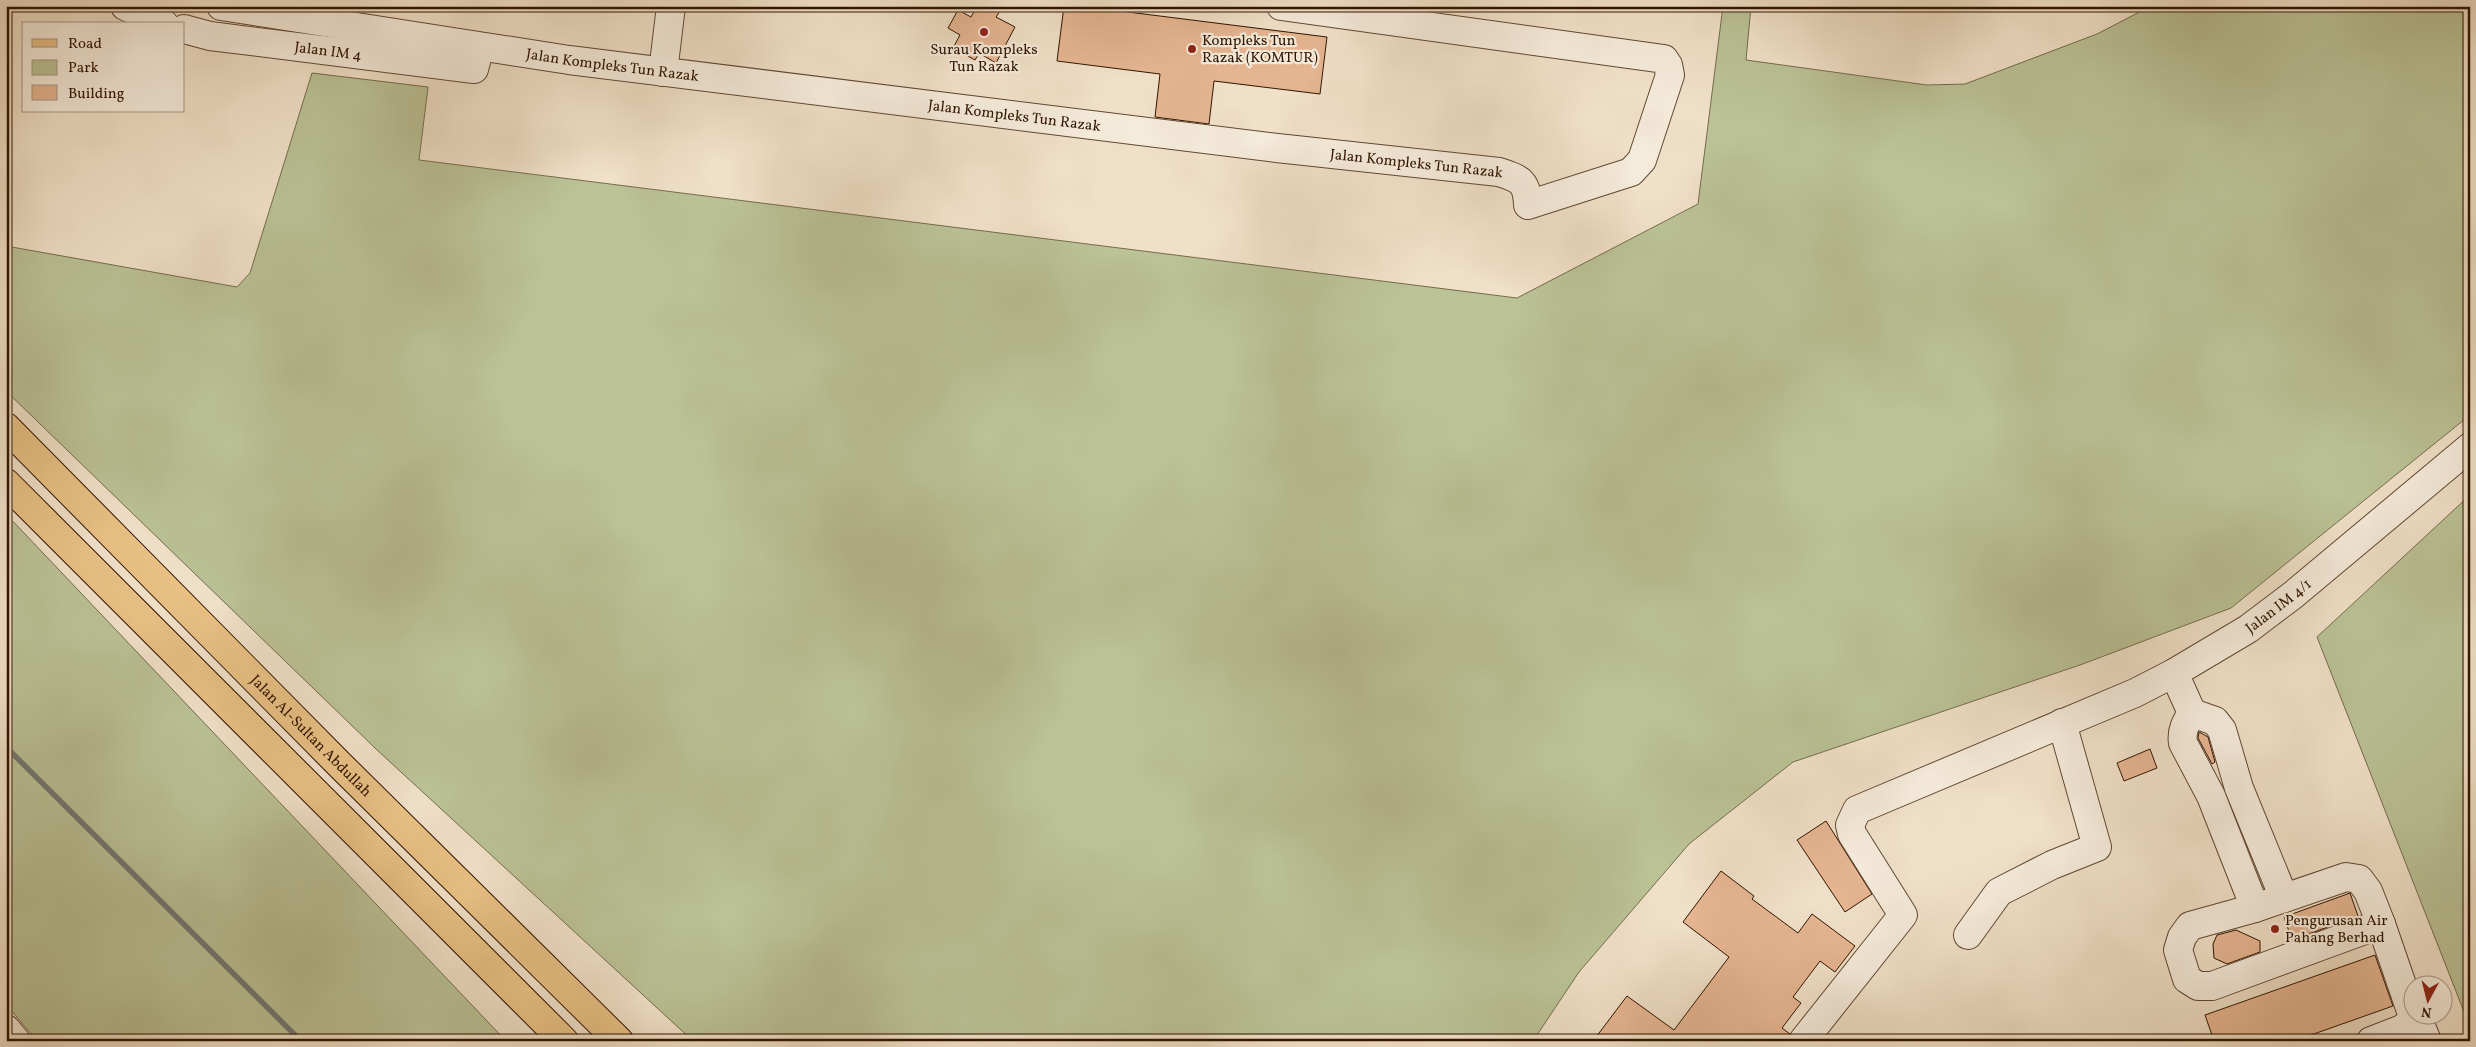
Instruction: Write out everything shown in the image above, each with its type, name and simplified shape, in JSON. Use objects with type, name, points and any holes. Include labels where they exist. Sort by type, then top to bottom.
[{"type":"main road","name":"Jalan Al-Sultan Abdullah","points":[[6,427],[340,765],[618,1041]]},
{"type":"main road","points":[[6,484],[564,1041]]},
{"type":"street","points":[[125,6],[160,22]]},
{"type":"street","name":"Jalan IM 4","points":[[221,6],[477,58]]},
{"type":"street","points":[[663,72],[671,6]]},
{"type":"street","name":"Jalan Kompleks Tun Razak","points":[[477,58],[663,72],[1059,121],[1103,111],[1237,128],[1276,148],[1499,172],[1518,178],[1528,190],[1528,205],[1631,172],[1642,160],[1667,83],[1668,65],[1664,59],[1281,6]]},
{"type":"street","name":"Jalan IM 4","points":[[185,29],[210,36],[477,58]]},
{"type":"street","name":"Jalan IM 4/1","points":[[1803,1041],[1903,915],[1852,834],[1850,825],[1857,810],[2135,693],[2174,673],[2248,629],[2286,600],[2470,447]]},
{"type":"street","points":[[2174,673],[2192,713],[2215,721],[2222,730],[2239,788],[2284,898]]},
{"type":"street","points":[[2192,713],[2185,724],[2182,736],[2183,743],[2211,796],[2255,908]]},
{"type":"street","points":[[1968,935],[1999,892],[2052,864],[2097,847],[2062,723]]},
{"type":"street","points":[[2381,924],[2212,986],[2198,986],[2188,979],[2178,950],[2182,936],[2190,926],[2255,908],[2346,877],[2359,879],[2368,892],[2381,924],[2404,991]]},
{"type":"street","points":[[2371,1041],[2402,1029],[2409,1024]]},
{"type":"street","points":[[2420,1024],[2427,1041]]},
{"type":"street","points":[[6,1029],[16,1041]]},
{"type":"green space","points":[[1723,6],[1751,6],[1746,60],[1927,85],[1965,84],[2097,34],[2151,6],[2470,6],[2470,415],[2231,608],[2080,665],[1793,762],[1689,844],[1579,972],[1533,1041],[693,1041],[376,749],[6,391],[6,246],[237,287],[250,273],[312,73],[428,87],[419,160],[1517,298],[1698,204]]},
{"type":"green space","points":[[2470,495],[2470,1027],[2454,986],[2454,974],[2449,974],[2317,637]]},
{"type":"green space","points":[[6,514],[506,1041],[37,1041],[6,1004]]},
{"type":"building","name":"Surau Kompleks Tun Razak","points":[[977,6],[990,6],[1000,11],[996,17],[1015,27],[996,63],[979,53],[975,60],[953,48],[960,35],[948,28],[958,10],[971,17]]},
{"type":"building","name":"Kompleks Tun Razak (KOMTUR)","points":[[1064,6],[1080,6],[1327,37],[1320,94],[1214,81],[1209,124],[1155,117],[1160,74],[1057,61]]},
{"type":"building","points":[[2199,732],[2208,737],[2215,762],[2212,764],[2198,738]]},
{"type":"building","points":[[2150,749],[2157,768],[2124,781],[2117,763]]},
{"type":"building","points":[[1826,821],[1872,894],[1845,912],[1797,840]]},
{"type":"building","points":[[1721,871],[1754,896],[1752,899],[1798,933],[1812,914],[1855,946],[1835,972],[1820,961],[1793,997],[1801,1003],[1782,1028],[1790,1034],[1788,1041],[1593,1041],[1627,996],[1674,1030],[1729,957],[1683,922]]},
{"type":"building","points":[[2350,893],[2358,916],[2292,940],[2284,917]]},
{"type":"building","points":[[2236,930],[2260,941],[2260,952],[2227,964],[2214,958],[2213,944],[2217,935]]},
{"type":"building","points":[[2375,955],[2393,1006],[2294,1041],[2214,1041],[2205,1015]]},
{"type":"waterway","points":[[6,747],[301,1041]]},
{"type":"place","name":"Surau Kompleks Tun Razak","points":[[984,32]]},
{"type":"place","name":"Kompleks Tun Razak (KOMTUR)","points":[[1192,49]]},
{"type":"place","name":"Pengurusan Air Pahang Berhad","points":[[2275,929]]}]
